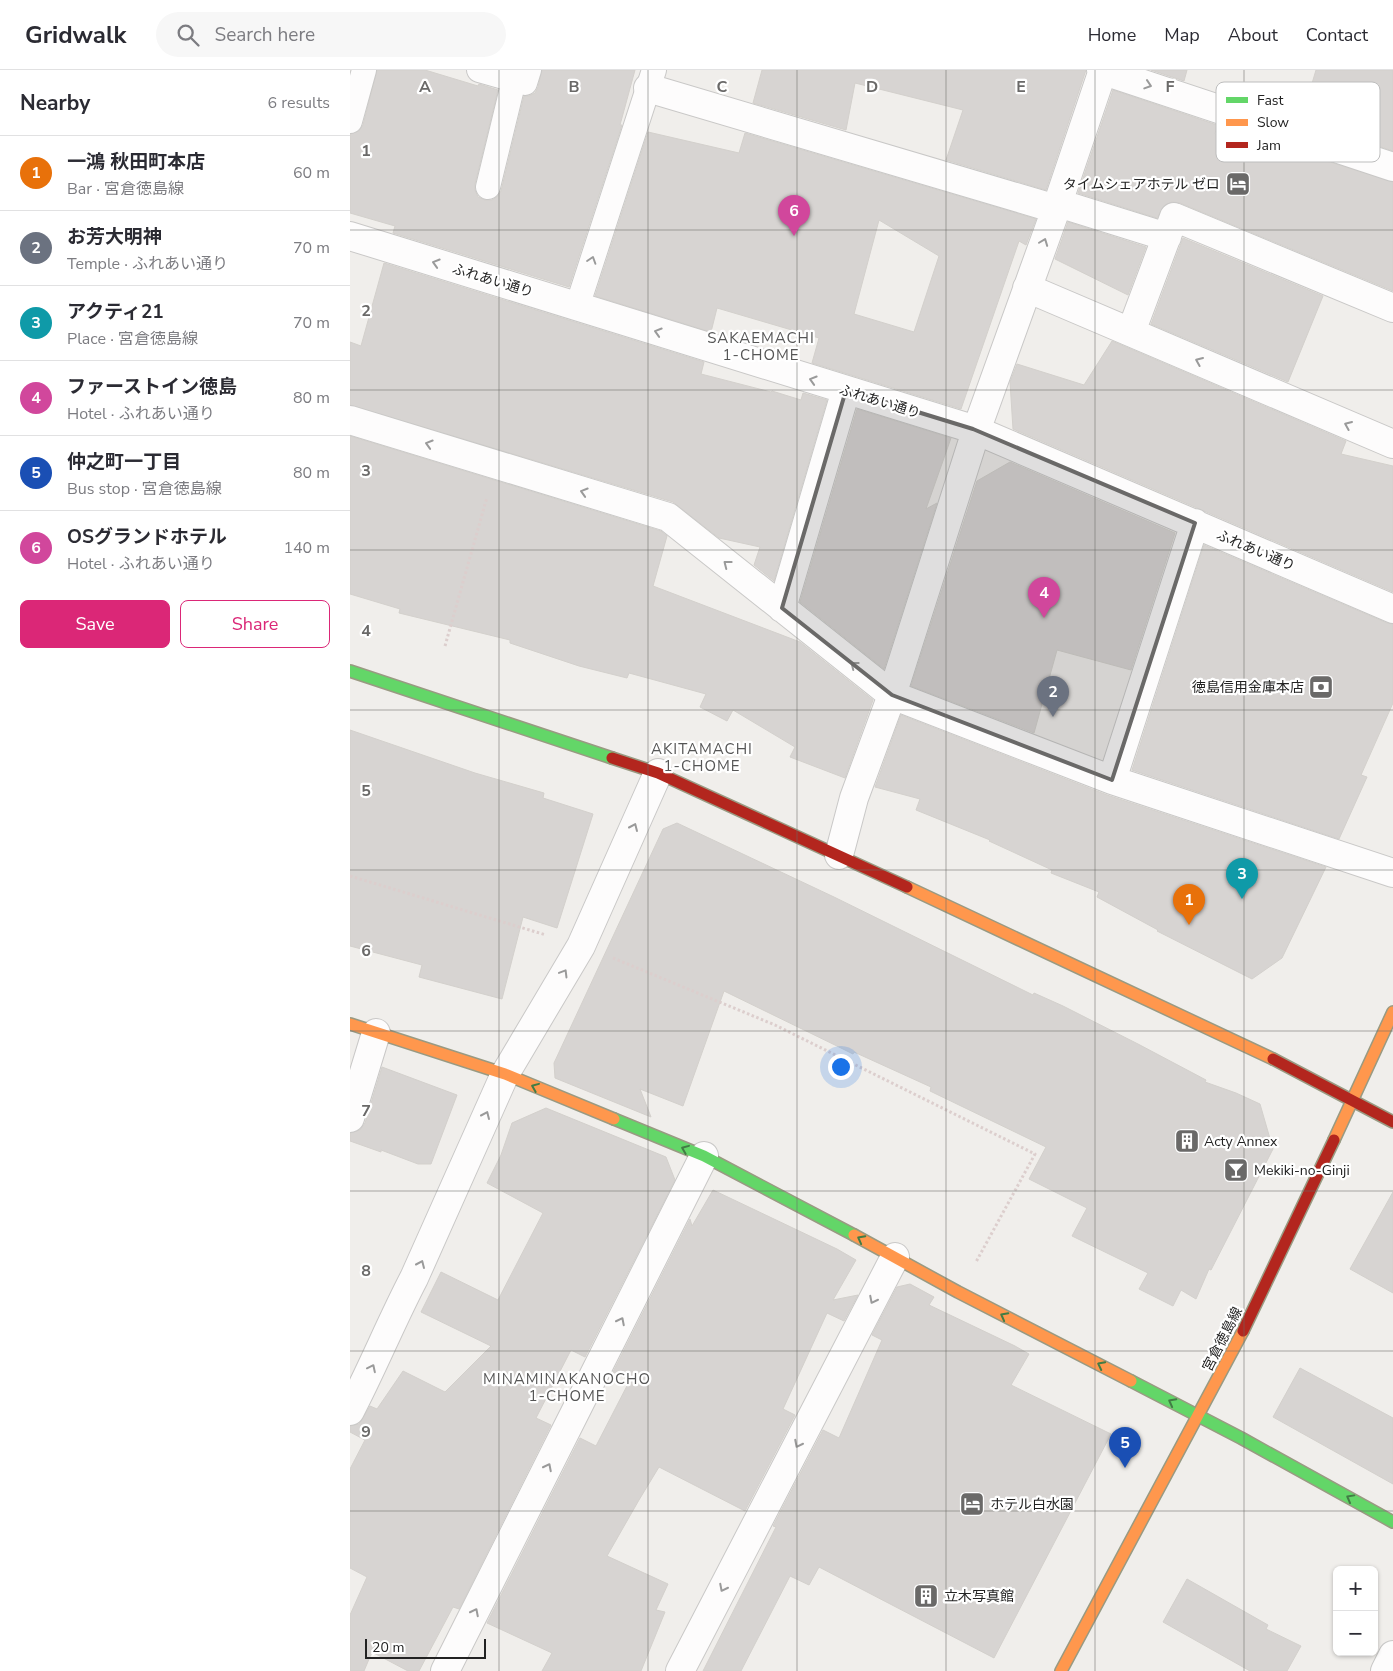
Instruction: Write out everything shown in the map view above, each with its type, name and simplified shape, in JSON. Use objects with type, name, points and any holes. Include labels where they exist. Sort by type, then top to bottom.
[{"type":"street","points":[[839,855],[854,798],[892,695],[976,431],[1057,206],[1102,70],[1216,108]]},
{"type":"street","points":[[651,79],[1057,206],[1167,237]]},
{"type":"street","points":[[1378,162],[1393,167]]},
{"type":"street","points":[[1131,332],[1174,217],[1393,308]]},
{"type":"street","name":"ふれあい通り","points":[[350,236],[976,431],[1393,609]]},
{"type":"street","points":[[1027,288],[1393,444]]},
{"type":"street","points":[[782,608],[846,390]]},
{"type":"street","points":[[350,420],[668,517],[892,695],[1112,780],[1393,873]]},
{"type":"street","points":[[1112,780],[1195,523]]},
{"type":"street","points":[[350,671],[658,773],[839,855],[1256,1050],[1393,1122]]},
{"type":"street","points":[[350,1411],[374,1366],[504,1074],[581,946],[658,773]]},
{"type":"street","name":"宮倉徳島線","points":[[1061,1671],[1236,1346],[1393,1012]]},
{"type":"street","points":[[350,1024],[504,1074],[704,1156],[896,1257],[958,1292],[1199,1416],[1393,1522]]},
{"type":"street","points":[[350,1118],[376,1033]]},
{"type":"street","points":[[445,1671],[704,1156]]},
{"type":"street","points":[[680,1671],[896,1257]]},
{"type":"street","points":[[1385,1671],[1393,1655]]},
{"type":"lane","points":[[350,121],[364,70]]},
{"type":"lane","points":[[479,70],[522,75],[488,187]]},
{"type":"lane","points":[[577,307],[651,79]]},
{"type":"path","points":[[446,646],[496,464]]},
{"type":"path","points":[[350,876],[581,946],[775,1026],[1035,1154],[958,1292]]},
{"type":"highlighted area","points":[[846,390],[973,429],[1195,523],[1112,780],[892,695],[782,608]]},
{"type":"building","points":[[377,70],[425,70],[498,90],[475,184],[478,197],[492,200],[501,191],[524,96],[535,93],[542,70],[635,70],[620,125],[622,125],[569,287],[393,233],[395,226],[350,213],[350,134],[359,131],[363,125]]},
{"type":"building","points":[[762,70],[1086,70],[1046,190],[946,160],[963,110],[855,83],[846,130],[753,103]]},
{"type":"building","points":[[1151,70],[1187,70],[1184,81]]},
{"type":"building","points":[[1316,70],[1393,70],[1393,151],[1380,147],[1380,82],[1312,82]]},
{"type":"building","points":[[1113,90],[1216,125],[1216,162],[1330,162],[1393,182],[1393,291],[1180,203],[1172,202],[1165,205],[1157,218],[1078,193]]},
{"type":"building","points":[[648,132],[739,153],[745,133],[1036,219],[1026,245],[1019,241],[961,409],[812,363],[819,338],[717,308],[711,332],[595,296]],"holes":[[[879,220],[939,256],[914,332],[854,314]]]},
{"type":"building","points":[[1068,222],[1146,247],[1128,295],[1055,259]]},
{"type":"building","points":[[1183,238],[1323,296],[1288,382],[1151,324]]},
{"type":"building","points":[[384,263],[704,362],[701,374],[801,400],[803,393],[827,400],[774,581],[754,565],[760,547],[719,538],[673,502],[350,405],[350,342],[361,346]]},
{"type":"building","points":[[1112,341],[1346,441],[1341,454],[1393,466],[1393,592],[1013,429],[1010,382],[1017,364],[1084,385]]},
{"type":"building","points":[[857,409],[951,438],[926,509],[937,503],[884,669],[800,602]]},
{"type":"building","points":[[350,436],[661,531],[667,536],[653,586],[800,642],[873,700],[845,778],[790,757],[795,747],[733,710],[727,721],[700,707],[706,694],[629,673],[627,678],[579,666],[510,643],[510,640],[399,613],[400,609],[350,594]]},
{"type":"building","points":[[1010,462],[1175,533],[1131,670],[1057,650],[1034,733],[911,686],[977,481]]},
{"type":"building","points":[[1204,545],[1393,624],[1393,703],[1361,775],[1367,777],[1339,839],[1132,770]]},
{"type":"building","points":[[901,715],[1107,795],[1326,867],[1282,958],[1252,979],[1157,931],[1097,897],[1099,892],[1051,873],[1052,870],[990,840],[916,810],[920,799],[875,787]]},
{"type":"building","points":[[350,730],[475,773],[544,793],[543,798],[593,814],[557,928],[523,917],[502,999],[419,977],[422,965],[350,946]]},
{"type":"building","points":[[677,823],[834,897],[1033,995],[1034,993],[1063,1006],[1206,1080],[1205,1082],[1260,1104],[1273,1149],[1211,1270],[1209,1269],[1196,1299],[1181,1290],[1173,1306],[1139,1289],[1148,1273],[1072,1236],[1087,1208],[1029,1179],[1046,1147],[930,1091],[931,1087],[854,1052],[853,1054],[724,991],[683,1106],[640,1089],[651,1117],[555,1078],[554,1063],[663,829]]},
{"type":"building","points":[[382,1067],[457,1095],[431,1164],[418,1164],[350,1141],[350,1133],[360,1130],[365,1123]]},
{"type":"building","points":[[546,1108],[666,1157],[675,1180],[585,1357],[571,1350],[536,1418],[551,1425],[459,1609],[453,1607],[419,1671],[408,1671],[372,1652],[364,1671],[350,1671],[350,1615],[367,1577],[350,1568],[350,1469],[365,1440],[350,1432],[350,1426],[359,1424],[370,1406],[377,1409],[403,1371],[445,1392],[491,1346],[421,1312],[441,1272],[498,1300],[543,1213],[487,1183],[501,1155],[512,1123]]},
{"type":"building","points":[[713,1190],[837,1249],[856,1260],[833,1300],[858,1295],[844,1321],[827,1313],[783,1409],[795,1415],[745,1511],[659,1467],[639,1500],[607,1556],[668,1584],[656,1610],[665,1612],[641,1671],[542,1671],[552,1653],[487,1623],[580,1438],[596,1446],[630,1380],[613,1372],[690,1219],[692,1226]]},
{"type":"building","points":[[1393,1192],[1393,1293],[1350,1269]]},
{"type":"building","points":[[910,1284],[934,1297],[929,1305],[1029,1354],[1011,1385],[1111,1434],[994,1658],[819,1567],[809,1585],[790,1576],[741,1671],[703,1671],[776,1527],[773,1526],[823,1430],[839,1438],[882,1340],[872,1335],[897,1287]]},
{"type":"building","points":[[1300,1368],[1393,1418],[1393,1484],[1273,1417]]},
{"type":"building","points":[[1187,1579],[1268,1625],[1266,1629],[1301,1646],[1287,1671],[1250,1671],[1163,1622]]},
{"type":"traffic: fast","points":[[350,671],[612,758]]},
{"type":"traffic: fast","points":[[614,1119],[704,1156],[854,1235]]},
{"type":"traffic: fast","points":[[1131,1381],[1241,1438],[1393,1522]]},
{"type":"traffic: slow","points":[[907,887],[1273,1059]]},
{"type":"traffic: slow","points":[[1334,1140],[1393,1012]]},
{"type":"traffic: slow","points":[[350,1024],[505,1074],[614,1119]]},
{"type":"traffic: slow","points":[[854,1235],[958,1292],[1131,1381]]},
{"type":"traffic: slow","points":[[1061,1671],[1243,1331]]},
{"type":"traffic: jam","points":[[612,758],[658,773],[907,887]]},
{"type":"traffic: jam","points":[[1273,1059],[1393,1122]]},
{"type":"traffic: jam","points":[[1243,1331],[1334,1140]]},
{"type":"place","name":"タイムシェアホテル ゼロ","points":[[1238,184]]},
{"type":"place","name":"OSグランドホテル","points":[[794,236]]},
{"type":"place","name":"ファーストイン徳島","points":[[1044,618]]},
{"type":"place","name":"徳島信用金庫本店","points":[[1321,687]]},
{"type":"place","name":"お芳大明神","points":[[1053,717]]},
{"type":"place","name":"アクティ21","points":[[1242,899]]},
{"type":"place","name":"一鴻 秋田町本店","points":[[1189,925]]},
{"type":"place","name":"Acty Annex","points":[[1187,1141]]},
{"type":"place","name":"Mekiki-no-Ginji","points":[[1236,1170]]},
{"type":"place","name":"仲之町一丁目","points":[[1125,1468]]},
{"type":"place","name":"ホテル白水園","points":[[972,1504]]},
{"type":"place","name":"立木写真館","points":[[926,1596]]},
{"type":"district","name":"SAKAEMACHI 1-CHOME","points":[[761,346]]},
{"type":"district","name":"AKITAMACHI 1-CHOME","points":[[702,758]]},
{"type":"district","name":"MINAMINAKANOCHO 1-CHOME","points":[[567,1388]]}]
